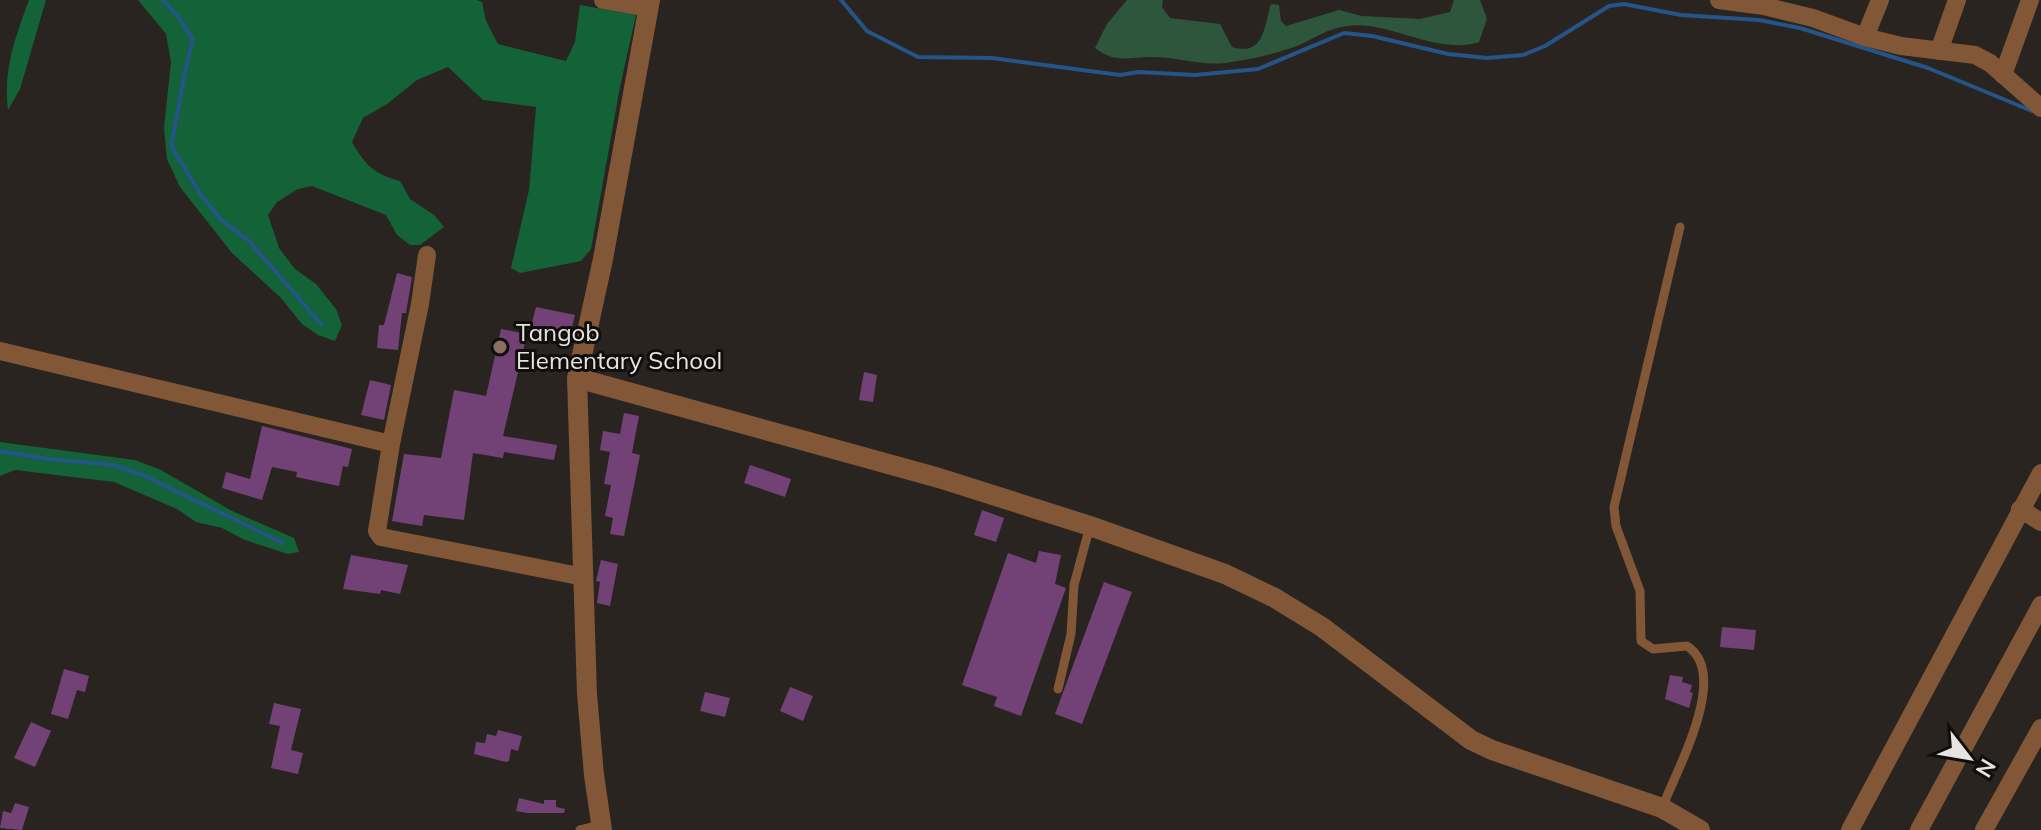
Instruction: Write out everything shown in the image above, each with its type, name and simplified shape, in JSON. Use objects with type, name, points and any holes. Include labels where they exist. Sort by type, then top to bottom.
[{"type":"street","points":[[601,827],[587,694],[577,378],[603,259],[649,4],[603,0]]},
{"type":"street","points":[[1719,0],[1765,3],[1865,37],[1912,48],[1975,55],[1990,63],[2041,108]]},
{"type":"street","points":[[1865,37],[1880,0]]},
{"type":"street","points":[[1939,51],[1957,0]]},
{"type":"street","points":[[2003,75],[2030,0]]},
{"type":"street","points":[[427,255],[377,531],[381,537],[584,577]]},
{"type":"street","points":[[0,351],[391,444]]},
{"type":"street","points":[[577,378],[939,478],[1090,526],[1225,574],[1275,598],[1322,627],[1471,740],[1662,808],[1700,830]]},
{"type":"street","points":[[1850,830],[2041,473]]},
{"type":"street","points":[[2020,509],[2041,522]]},
{"type":"street","points":[[1919,830],[2041,605]]},
{"type":"street","points":[[1984,830],[2041,728]]},
{"type":"lane","points":[[1662,808],[1701,708],[1704,673],[1694,651],[1687,646],[1653,649],[1641,641],[1640,591],[1616,526],[1614,507],[1680,227]]},
{"type":"lane","points":[[1058,689],[1071,634],[1074,585],[1090,526]]},
{"type":"lane","points":[[580,830],[601,827]]},
{"type":"green space","points":[[29,0],[46,0],[20,89],[8,110],[9,67]]},
{"type":"green space","points":[[138,0],[477,0],[482,2],[486,21],[498,44],[566,61],[575,42],[580,5],[636,15],[591,249],[581,261],[520,273],[511,268],[529,190],[536,107],[483,100],[448,67],[417,80],[363,118],[352,142],[371,168],[400,181],[410,199],[434,215],[444,227],[420,245],[410,245],[397,235],[386,215],[312,186],[298,189],[277,202],[268,215],[279,248],[295,269],[316,284],[336,309],[342,325],[335,341],[318,335],[302,324],[280,297],[232,253],[180,187],[167,159],[164,128],[171,62],[166,34]]},
{"type":"green space","points":[[1127,0],[1163,0],[1162,7],[1170,18],[1220,24],[1232,47],[1243,49],[1251,48],[1261,38],[1271,4],[1279,5],[1281,21],[1286,26],[1339,10],[1362,16],[1420,19],[1450,12],[1454,0],[1480,0],[1487,19],[1479,42],[1463,45],[1429,42],[1379,28],[1347,26],[1271,54],[1216,64],[1161,57],[1116,58],[1095,48],[1107,24]]},
{"type":"green space","points":[[0,442],[135,460],[161,470],[232,511],[294,538],[299,552],[288,554],[245,540],[222,528],[196,522],[177,509],[114,482],[15,470],[0,476]]},
{"type":"building","points":[[397,273],[412,277],[406,313],[402,313],[398,350],[377,348],[379,325],[384,325]]},
{"type":"building","points":[[536,307],[575,315],[570,335],[531,327]]},
{"type":"building","points":[[501,329],[527,334],[503,436],[557,445],[554,460],[504,452],[503,458],[473,453],[464,520],[424,515],[422,526],[392,521],[404,454],[441,458],[454,390],[486,396]]},
{"type":"building","points":[[864,372],[877,375],[873,402],[859,400]]},
{"type":"building","points":[[370,380],[391,385],[384,420],[361,415]]},
{"type":"building","points":[[624,413],[639,416],[632,453],[640,455],[624,536],[610,534],[613,518],[605,516],[611,485],[604,484],[610,452],[600,450],[603,431],[620,434]]},
{"type":"building","points":[[262,426],[352,449],[348,467],[343,466],[339,486],[296,477],[297,472],[272,467],[262,500],[222,488],[226,472],[250,479]]},
{"type":"building","points":[[750,465],[791,479],[785,497],[744,483]]},
{"type":"building","points":[[982,510],[1004,518],[996,542],[974,535]]},
{"type":"building","points":[[1039,551],[1061,555],[1055,584],[1066,588],[1021,716],[994,706],[997,697],[962,685],[1008,553],[1036,563]]},
{"type":"building","points":[[351,555],[408,565],[400,594],[343,589]]},
{"type":"building","points":[[601,560],[618,564],[610,606],[597,603],[600,582],[596,581]]},
{"type":"building","points":[[1104,582],[1132,592],[1082,724],[1055,714]]},
{"type":"building","points":[[1722,627],[1756,630],[1754,650],[1720,647]]},
{"type":"building","points":[[64,669],[89,676],[85,692],[77,690],[68,719],[51,714]]},
{"type":"building","points":[[1670,675],[1683,677],[1682,682],[1692,685],[1689,708],[1665,699]]},
{"type":"building","points":[[790,687],[813,696],[803,721],[780,711]]},
{"type":"building","points":[[705,692],[730,698],[725,717],[700,711]]},
{"type":"building","points":[[274,703],[301,709],[291,750],[303,753],[298,774],[271,768],[280,726],[269,724]]},
{"type":"building","points":[[31,722],[51,731],[35,767],[14,758]]},
{"type":"building","points":[[498,730],[522,736],[518,751],[511,749],[509,761],[474,754],[476,742],[485,743],[487,734],[496,736]]},
{"type":"building","points":[[519,798],[544,804],[544,800],[556,800],[556,807],[565,809],[564,813],[516,811]]},
{"type":"building","points":[[15,803],[29,807],[22,830],[0,828],[3,811],[11,813]]},
{"type":"waterway","points":[[163,0],[183,23],[193,41],[171,146],[220,219],[249,241],[322,325]]},
{"type":"waterway","points":[[841,0],[867,31],[918,57],[992,58],[1120,75],[1138,72],[1195,75],[1258,69],[1344,33],[1372,36],[1448,54],[1487,58],[1523,55],[1545,46],[1609,6],[1624,4],[1681,15],[1759,20],[1800,28],[1928,68],[2032,111]]},
{"type":"waterway","points":[[0,451],[114,465],[143,475],[283,543]]},
{"type":"place","name":"Tangob Elementary School","points":[[500,347]]}]
